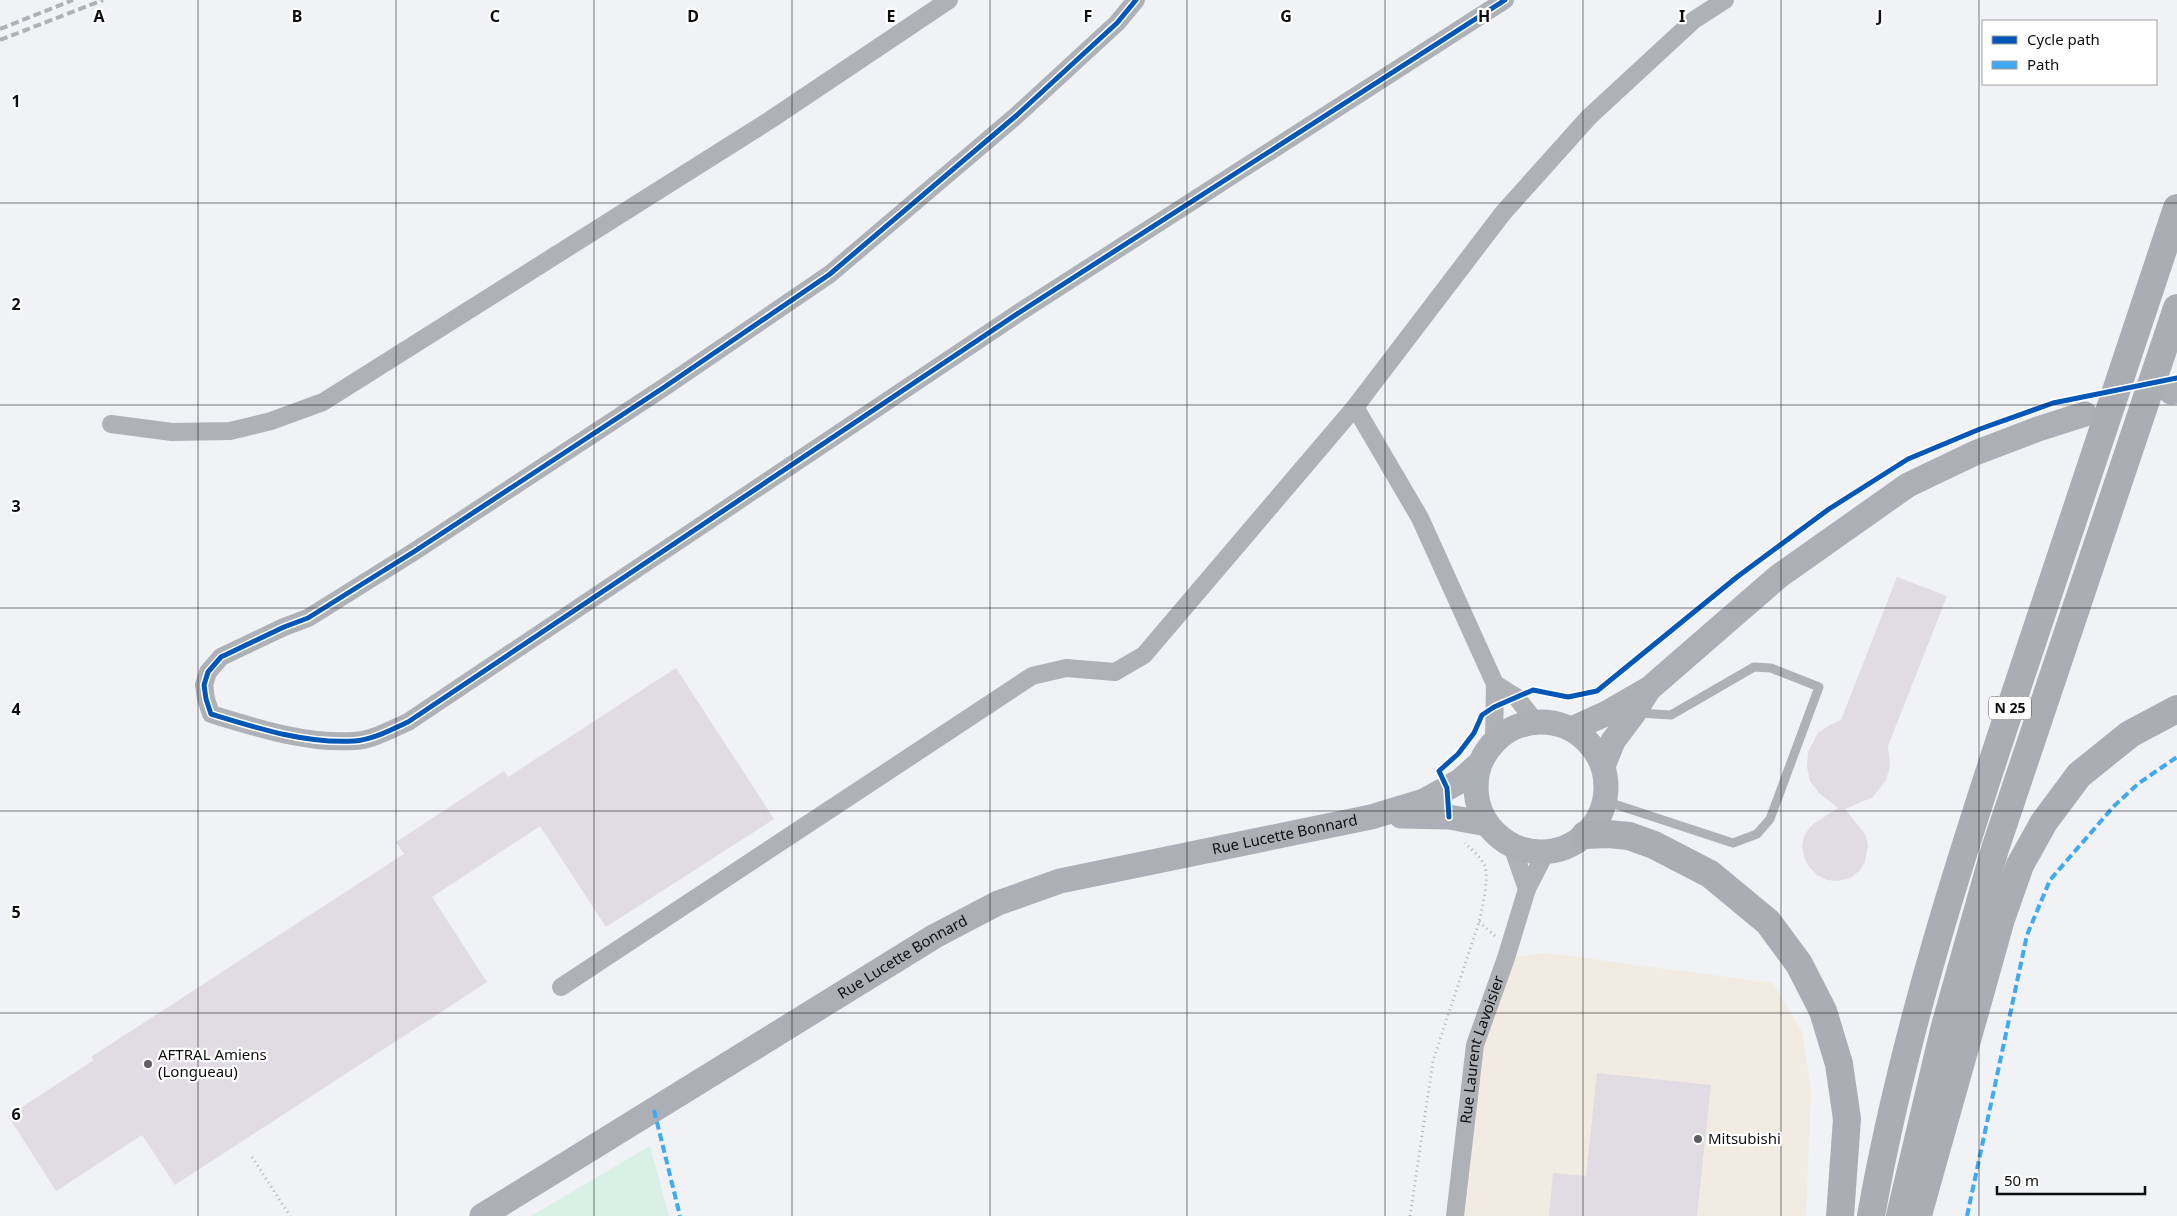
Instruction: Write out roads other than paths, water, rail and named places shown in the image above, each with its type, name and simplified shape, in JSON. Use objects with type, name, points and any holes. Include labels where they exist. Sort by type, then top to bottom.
[{"type":"highway","name":"N 25","points":[[1871,1216],[1881,1160],[1934,950],[1998,745],[2177,208]]},
{"type":"highway","name":"N 25","points":[[1900,1216],[1944,1026],[1995,849],[2177,308]]},
{"type":"highway","points":[[1918,1216],[2000,919],[2020,865],[2044,822],[2079,775],[2130,734],[2177,709]]},
{"type":"highway","points":[[1585,835],[1615,835],[1646,842],[1710,874],[1768,922],[1799,964],[1823,1011],[1839,1064],[1846,1119],[1840,1216]]},
{"type":"street","points":[[111,424],[163,431],[230,431],[271,421],[323,402],[770,120],[949,0]]},
{"type":"street","points":[[1136,0],[1117,23],[1017,115],[830,274],[589,437],[415,551],[308,618],[221,656],[208,672],[204,685],[207,704],[211,714],[262,730],[312,738],[355,741],[380,734],[408,722],[1020,312],[1505,0]]},
{"type":"street","points":[[561,987],[1032,676],[1066,668],[1115,672],[1144,655],[1355,407],[1502,214],[1589,117],[1694,20],[1725,0]]},
{"type":"street","points":[[1355,407],[1420,518],[1495,684],[1494,740]]},
{"type":"street","points":[[1572,729],[1605,714],[1650,688],[1778,576],[1908,486],[1975,454],[2038,429],[2085,414]]},
{"type":"street","points":[[1495,684],[1516,697],[1535,721]]},
{"type":"street","points":[[1603,766],[1613,741],[1650,688]]},
{"type":"street","points":[[1535,721],[1554,722],[1572,729],[1591,744],[1603,766],[1606,777],[1605,801],[1594,825],[1574,843],[1560,849],[1546,852],[1528,851],[1512,846],[1498,836],[1487,824],[1478,805],[1475,784],[1479,764],[1494,740],[1520,724],[1535,721]]},
{"type":"street","name":"Rue Lucette Bonnard","points":[[482,1216],[928,941],[998,903],[1060,881],[1371,817],[1424,801],[1460,781],[1479,764]]},
{"type":"street","name":"Rue Lucette Bonnard","points":[[1371,817],[1424,815],[1449,817],[1487,824]]},
{"type":"street","points":[[1512,846],[1527,889]]},
{"type":"street","name":"Rue Laurent Lavoisier","points":[[1456,1216],[1475,1045],[1506,958],[1527,889],[1546,852]]},
{"type":"lane","points":[[1605,801],[1732,843],[1757,834],[1770,819],[1819,687],[1771,668],[1754,667],[1671,716],[1634,713]]},
{"type":"railway","points":[[0,29],[73,0]]},
{"type":"railway","points":[[0,40],[103,0]]},
{"type":"place","name":"AFTRAL Amiens (Longueau)","points":[[148,1064]]},
{"type":"place","name":"Mitsubishi","points":[[1698,1139]]}]
